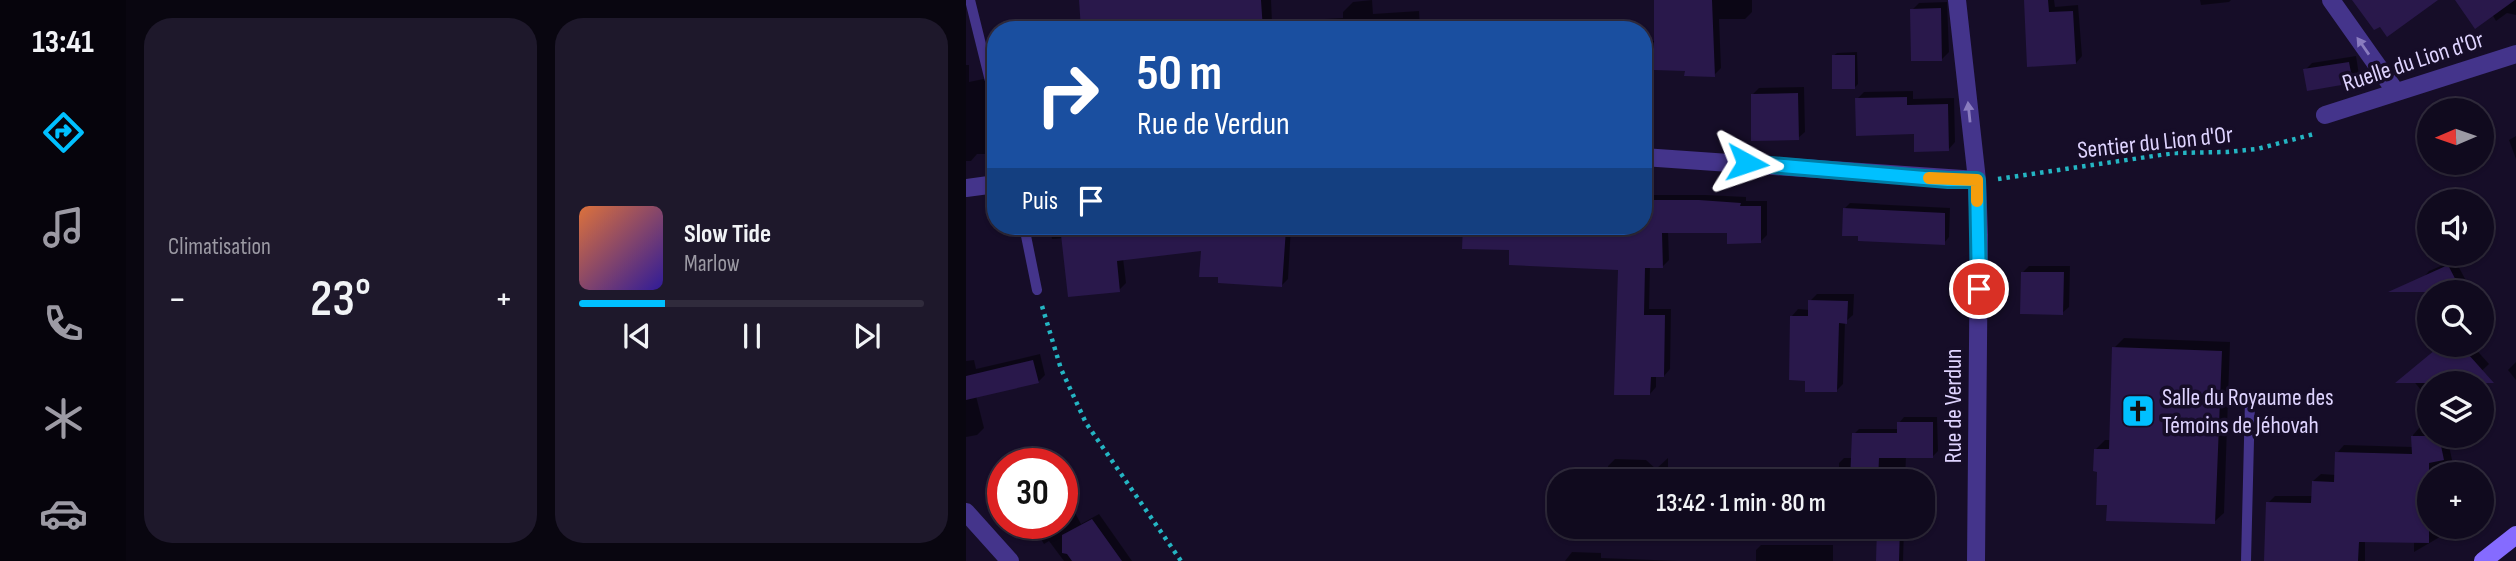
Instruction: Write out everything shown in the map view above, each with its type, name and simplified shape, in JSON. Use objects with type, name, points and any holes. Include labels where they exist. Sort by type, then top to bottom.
[{"type":"main road","points":[[2483,561],[2516,535]]},
{"type":"street","name":"Rue de Verdun","points":[[1957,0],[1977,180],[1979,235],[1976,561]]},
{"type":"street","points":[[2330,0],[2396,92]]},
{"type":"street","name":"Ruelle du Lion d'Or","points":[[2325,115],[2516,54]]},
{"type":"street","points":[[1652,158],[1977,180]]},
{"type":"street","points":[[966,188],[987,185]]},
{"type":"street","points":[[966,512],[1010,561]]},
{"type":"lane","points":[[970,0],[987,69]]},
{"type":"lane","points":[[1026,235],[1037,290]]},
{"type":"lane","points":[[2246,561],[2250,400]]},
{"type":"path","name":"Sentier du Lion d'Or","points":[[1977,180],[2014,179],[2174,152],[2257,149],[2314,134],[2325,115]]},
{"type":"path","points":[[1037,290],[1061,369],[1086,423],[1181,561]]},
{"type":"building","points":[[1079,0],[1261,0],[1262,21],[1080,21]]},
{"type":"building","points":[[1654,0],[1712,0],[1715,77],[1684,76],[1685,71],[1654,70]]},
{"type":"building","points":[[2024,0],[2048,0],[2049,12],[2073,11],[2076,64],[2027,67]]},
{"type":"building","points":[[2352,0],[2438,0],[2387,37],[2380,27],[2374,30]]},
{"type":"building","points":[[2455,0],[2515,0],[2475,29]]},
{"type":"building","points":[[1941,8],[1942,61],[1911,61],[1910,9]]},
{"type":"building","points":[[1832,55],[1855,55],[1855,89],[1832,89]]},
{"type":"building","points":[[2349,62],[2353,83],[2307,91],[2303,69]]},
{"type":"building","points":[[1798,93],[1799,140],[1751,141],[1751,94]]},
{"type":"building","points":[[1907,97],[1907,105],[1948,104],[1949,151],[1914,152],[1914,134],[1856,136],[1855,98]]},
{"type":"building","points":[[1652,200],[1699,200],[1761,206],[1761,243],[1727,244],[1727,233],[1662,233],[1663,268],[1645,268],[1644,315],[1665,315],[1664,377],[1651,377],[1650,395],[1614,395],[1618,270],[1509,265],[1509,250],[1462,249],[1463,235],[1652,235]]},
{"type":"building","points":[[1843,208],[1945,213],[1945,245],[1858,241],[1858,236],[1842,236]]},
{"type":"building","points":[[1061,235],[1286,235],[1282,287],[1218,283],[1218,277],[1199,277],[1201,251],[1117,261],[1120,292],[1068,297]]},
{"type":"building","points":[[2446,266],[2449,266],[2456,280],[2417,280],[2417,292],[2388,292]]},
{"type":"building","points":[[2021,272],[2064,272],[2063,315],[2020,314]]},
{"type":"building","points":[[1808,300],[1848,301],[1847,324],[1839,323],[1837,392],[1805,392],[1805,381],[1789,380],[1790,316],[1808,316]]},
{"type":"building","points":[[2112,347],[2222,351],[2215,524],[2106,521],[2107,505],[2096,505],[2097,472],[2093,471],[2094,449],[2109,449]]},
{"type":"building","points":[[2426,357],[2471,357],[2483,371],[2417,371],[2417,383],[2395,383]]},
{"type":"building","points":[[1033,360],[1039,383],[966,400],[966,376]]},
{"type":"building","points":[[1897,422],[1933,422],[1933,458],[1879,458],[1879,469],[1850,469],[1852,433],[1897,433]]},
{"type":"building","points":[[2411,436],[2417,436],[2417,448],[2442,448],[2444,460],[2417,462],[2417,539],[2429,539],[2429,543],[2359,542],[2358,561],[2264,561],[2266,502],[2311,503],[2312,481],[2334,482],[2335,452],[2412,454]]},
{"type":"building","points":[[1092,519],[1122,561],[1072,561],[1067,554],[1062,553],[1062,539],[1078,539],[1078,526]]},
{"type":"building","points":[[1877,539],[1900,539],[1899,561],[1876,561]]},
{"type":"slow traffic","points":[[1929,178],[1977,180],[1977,201]]},
{"type":"place","name":"Salle du Royaume des Témoins de Jéhovah","points":[[2138,411]]},
{"type":"route","points":[[1747,163],[1948,180],[1977,180],[1979,289]]}]
